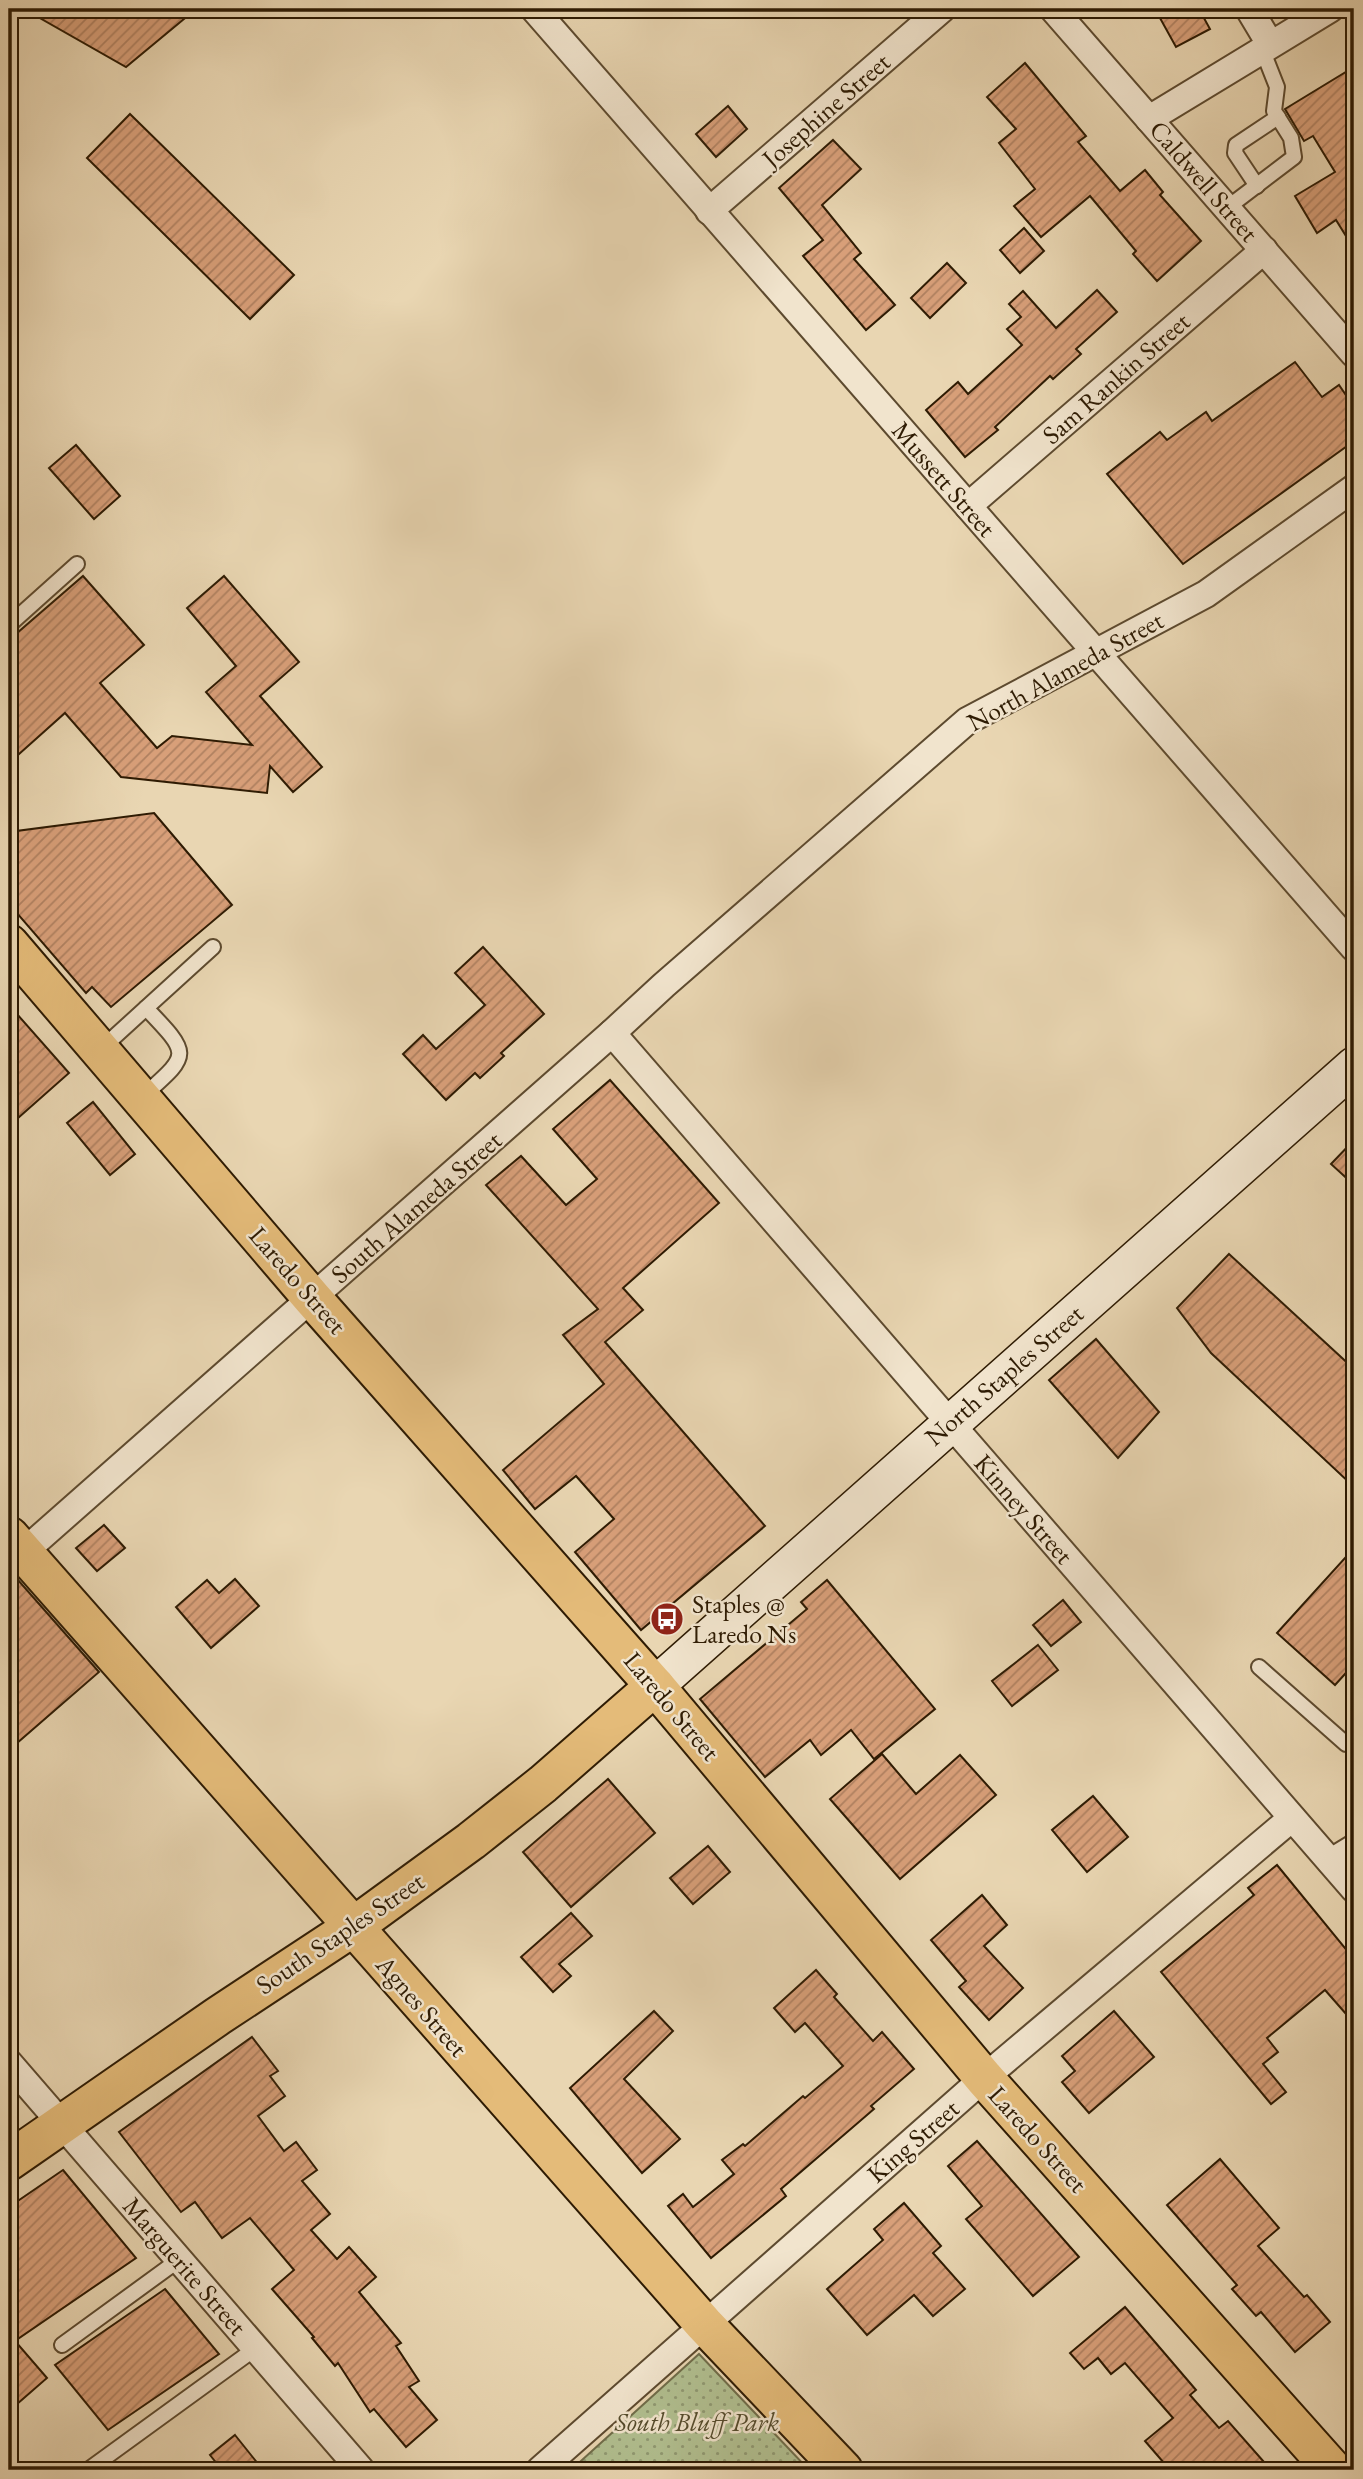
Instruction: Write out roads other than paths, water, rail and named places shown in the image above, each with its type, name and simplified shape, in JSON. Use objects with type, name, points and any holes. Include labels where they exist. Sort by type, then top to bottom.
[{"type":"main road","name":"Laredo Street","points":[[9,944],[312,1298],[655,1686],[984,2078],[1333,2470]]},
{"type":"main road","name":"North Staples Street","points":[[655,1686],[1354,1066]]},
{"type":"main road","name":"Agnes Street","points":[[13,1551],[353,1927],[704,2325],[843,2470]]},
{"type":"main road","name":"South Staples Street","points":[[9,2161],[218,2016],[353,1927],[471,1841],[543,1784],[655,1686]]},
{"type":"street","name":"Mussett Street","points":[[534,9],[1354,948]]},
{"type":"street","name":"Josephine Street","points":[[709,211],[942,9]]},
{"type":"street","name":"Caldwell Street","points":[[1053,9],[1354,354]]},
{"type":"street","points":[[1249,9],[1266,47]]},
{"type":"street","points":[[1149,119],[1330,9]]},
{"type":"street","name":"Sam Rankin Street","points":[[968,506],[1264,250]]},
{"type":"street","name":"North Alameda Street","points":[[664,985],[967,721],[1206,594],[1354,488]]},
{"type":"street","name":"South Alameda Street","points":[[13,1551],[312,1298],[664,985]]},
{"type":"street","name":"Kinney Street","points":[[612,1033],[1354,1889]]},
{"type":"street","name":"King Street","points":[[540,2470],[984,2078],[1292,1818]]},
{"type":"street","points":[[1331,1862],[1354,1848]]},
{"type":"street","name":"Marguerite Street","points":[[9,2063],[361,2470]]},
{"type":"lane","points":[[1227,208],[1294,157],[1291,138],[1274,111],[1277,87],[1266,47]]},
{"type":"lane","points":[[1257,186],[1235,153],[1236,145],[1278,117]]},
{"type":"lane","points":[[9,625],[77,564]]},
{"type":"lane","points":[[100,1050],[213,947]]},
{"type":"lane","points":[[141,1098],[178,1063],[180,1051],[173,1037],[146,1008]]},
{"type":"lane","points":[[1259,1667],[1346,1744],[1354,1735]]},
{"type":"lane","points":[[62,2345],[180,2259]]},
{"type":"lane","points":[[89,2470],[256,2348]]},
{"type":"place","name":"Staples @ Laredo Ns","points":[[667,1619]]},
{"type":"park label","name":"South Bluff Park","points":[[697,2422]]}]
